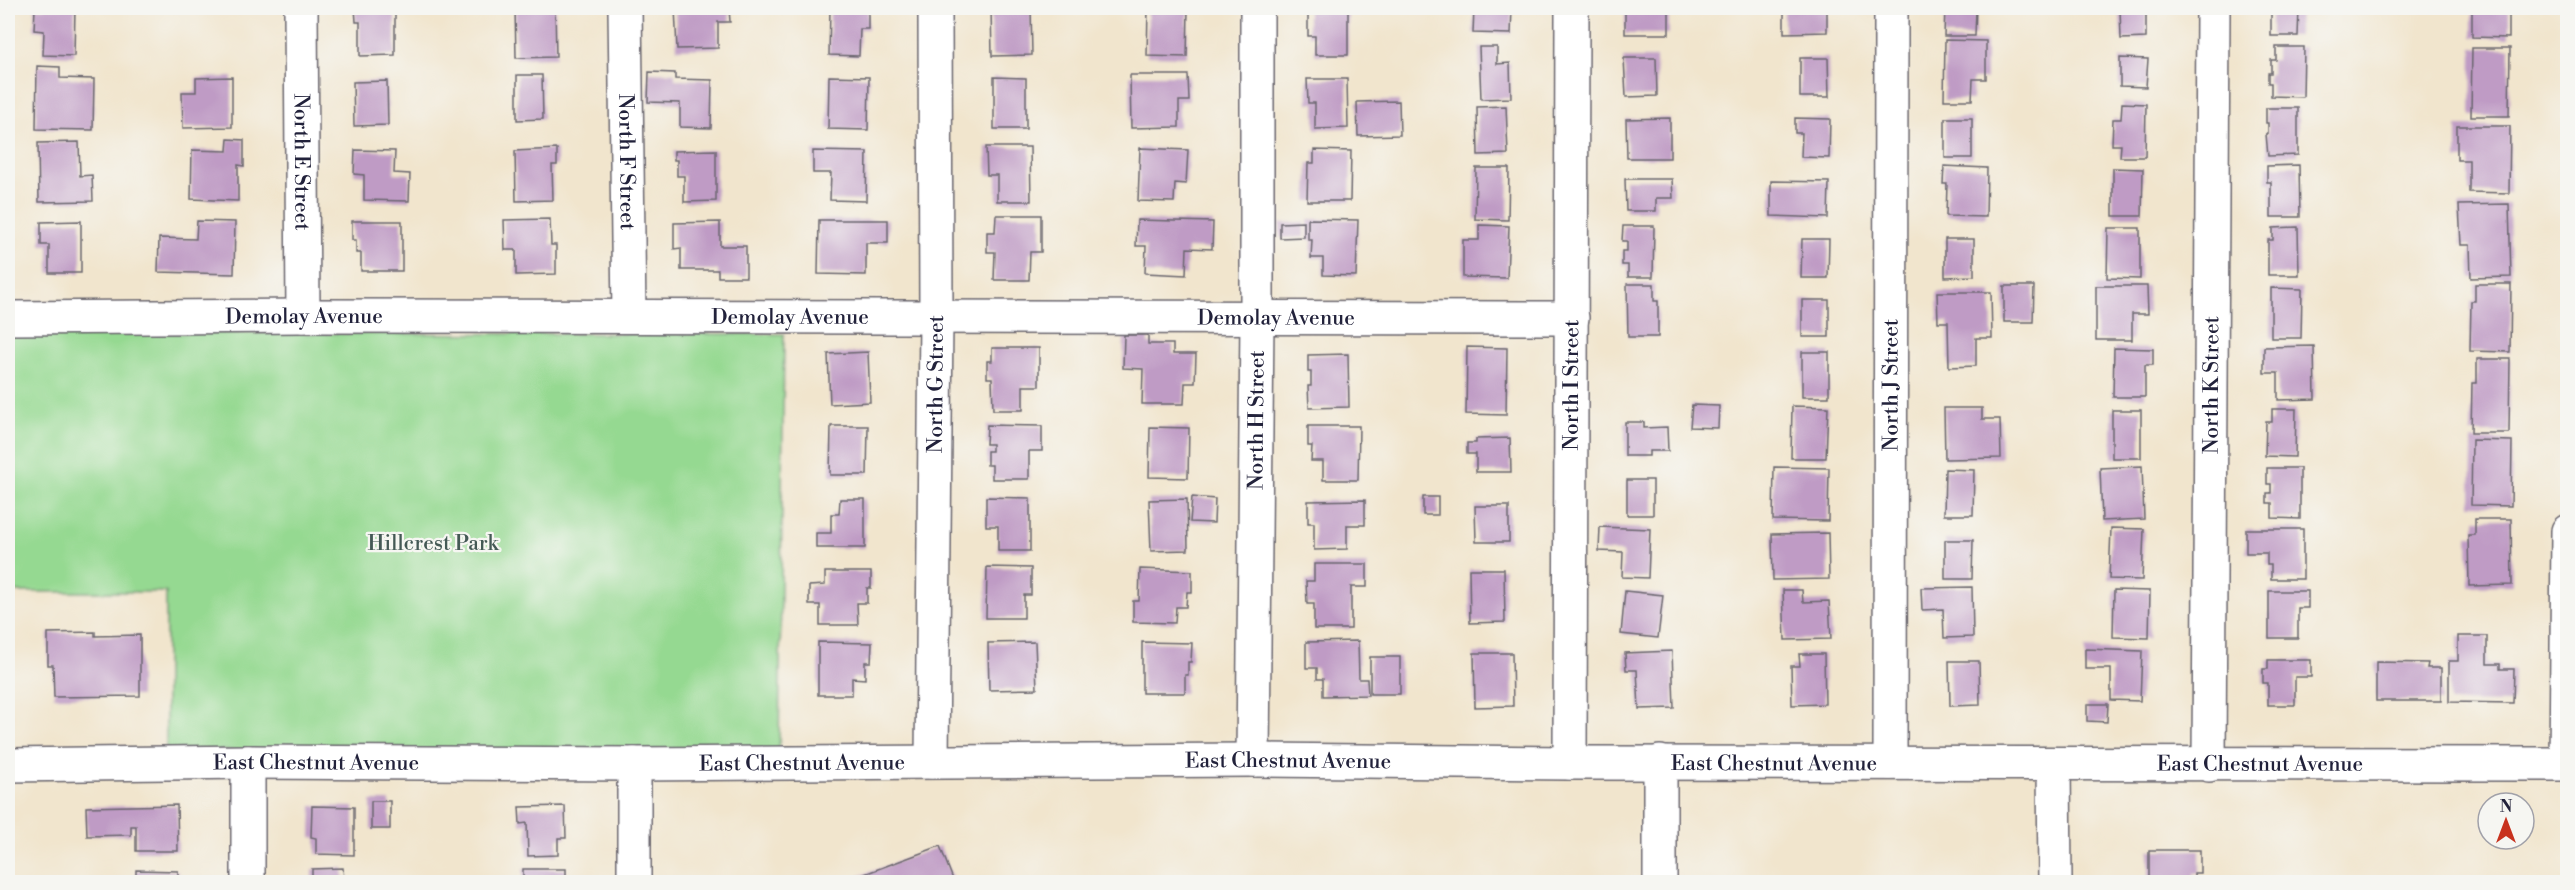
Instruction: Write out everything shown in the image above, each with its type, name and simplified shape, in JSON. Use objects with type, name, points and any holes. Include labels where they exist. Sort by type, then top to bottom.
[{"type":"street","name":"North E Street","points":[[301,8],[303,316]]},
{"type":"street","name":"North F Street","points":[[625,8],[629,316]]},
{"type":"street","name":"North G Street","points":[[932,762],[936,317],[935,8]]},
{"type":"street","name":"North H Street","points":[[1253,760],[1257,8]]},
{"type":"street","name":"North I Street","points":[[1570,763],[1572,8]]},
{"type":"street","name":"North J Street","points":[[1890,763],[1891,8]]},
{"type":"street","name":"North K Street","points":[[2209,765],[2213,8]]},
{"type":"street","name":"Demolay Avenue","points":[[8,318],[303,316],[1572,318]]},
{"type":"street","points":[[2567,764],[2568,531]]},
{"type":"street","name":"East Chestnut Avenue","points":[[8,765],[248,762],[634,764],[1253,760],[2209,765],[2567,764]]},
{"type":"street","points":[[248,762],[248,882]]},
{"type":"street","points":[[1660,762],[1660,882]]},
{"type":"street","points":[[634,764],[634,882]]},
{"type":"street","points":[[2054,764],[2055,882]]},
{"type":"green space","name":"Hillcrest Park","points":[[8,333],[784,334],[779,754],[166,750],[166,592],[8,592]]},
{"type":"building","points":[[35,8],[75,8],[74,56],[43,55],[44,31],[34,30]]},
{"type":"building","points":[[355,8],[395,8],[395,55],[360,56],[360,22],[356,22]]},
{"type":"building","points":[[515,8],[555,8],[556,57],[516,58]]},
{"type":"building","points":[[675,8],[729,8],[730,22],[718,22],[718,48],[677,49]]},
{"type":"building","points":[[830,8],[868,8],[868,29],[860,29],[859,56],[829,55]]},
{"type":"building","points":[[991,8],[1031,8],[1032,55],[992,56]]},
{"type":"building","points":[[1148,8],[1188,8],[1187,57],[1147,56]]},
{"type":"building","points":[[1308,8],[1348,8],[1348,55],[1315,55],[1315,36],[1308,36]]},
{"type":"building","points":[[1474,8],[1512,8],[1511,34],[1473,33]]},
{"type":"building","points":[[1625,8],[1669,8],[1669,34],[1625,34]]},
{"type":"building","points":[[1784,8],[1827,8],[1827,32],[1784,33]]},
{"type":"building","points":[[1945,8],[1976,8],[1975,36],[1944,36]]},
{"type":"building","points":[[2120,8],[2146,8],[2146,38],[2121,39]]},
{"type":"building","points":[[2271,8],[2299,8],[2298,36],[2271,36]]},
{"type":"building","points":[[2472,8],[2509,8],[2509,38],[2472,37]]},
{"type":"building","points":[[1945,40],[1986,41],[1986,79],[1973,79],[1972,100],[1944,100]]},
{"type":"building","points":[[1479,47],[1497,47],[1497,64],[1510,63],[1511,98],[1481,99]]},
{"type":"building","points":[[2276,47],[2304,47],[2303,97],[2271,96],[2268,73],[2271,73],[2271,60],[2276,60]]},
{"type":"building","points":[[2472,48],[2510,48],[2509,116],[2471,116]]},
{"type":"building","points":[[1624,58],[1656,58],[1657,96],[1626,97]]},
{"type":"building","points":[[1800,58],[1828,58],[1829,97],[1800,97]]},
{"type":"building","points":[[2120,58],[2148,59],[2146,87],[2120,86]]},
{"type":"building","points":[[37,66],[60,67],[60,78],[94,79],[93,130],[36,129]]},
{"type":"building","points":[[649,72],[675,73],[675,79],[712,80],[711,128],[680,127],[680,103],[648,102]]},
{"type":"building","points":[[517,75],[542,75],[543,119],[517,120]]},
{"type":"building","points":[[1130,75],[1188,75],[1189,101],[1179,101],[1179,127],[1131,128]]},
{"type":"building","points":[[829,76],[869,77],[868,130],[828,129]]},
{"type":"building","points":[[232,77],[232,127],[183,128],[182,92],[196,92],[196,78]]},
{"type":"building","points":[[994,77],[1026,78],[1026,129],[994,129]]},
{"type":"building","points":[[1307,79],[1347,79],[1348,128],[1315,129],[1315,103],[1308,103]]},
{"type":"building","points":[[387,81],[388,125],[354,126],[353,82]]},
{"type":"building","points":[[1399,101],[1400,135],[1358,136],[1357,102]]},
{"type":"building","points":[[2122,103],[2146,104],[2145,157],[2120,157],[2121,145],[2112,145],[2113,119],[2121,119]]},
{"type":"building","points":[[1506,106],[1508,154],[1478,155],[1477,107]]},
{"type":"building","points":[[2266,108],[2298,108],[2298,155],[2268,156]]},
{"type":"building","points":[[1670,118],[1670,158],[1627,158],[1626,119]]},
{"type":"building","points":[[1795,118],[1830,119],[1829,158],[1801,157],[1802,133],[1795,133]]},
{"type":"building","points":[[1945,118],[1972,118],[1972,158],[1945,158]]},
{"type":"building","points":[[2457,126],[2510,126],[2509,193],[2469,192],[2469,160],[2457,160]]},
{"type":"building","points":[[228,139],[244,140],[244,166],[238,165],[238,201],[191,199],[192,150],[227,151]]},
{"type":"building","points":[[79,142],[80,176],[92,175],[93,201],[39,202],[38,143]]},
{"type":"building","points":[[986,147],[1030,147],[1031,201],[997,201],[997,175],[987,175]]},
{"type":"building","points":[[1140,148],[1188,150],[1186,184],[1175,183],[1174,202],[1138,201]]},
{"type":"building","points":[[557,149],[557,165],[552,165],[553,200],[516,201],[515,151]]},
{"type":"building","points":[[355,150],[395,151],[394,173],[410,174],[409,201],[364,200],[364,175],[354,174]]},
{"type":"building","points":[[716,150],[716,201],[684,202],[684,176],[677,176],[677,160],[674,160],[674,151]]},
{"type":"building","points":[[1314,150],[1351,151],[1350,201],[1307,201],[1308,163],[1314,163]]},
{"type":"building","points":[[813,151],[867,152],[866,201],[830,200],[831,173],[813,173]]},
{"type":"building","points":[[2299,165],[2300,217],[2271,217],[2271,182],[2267,182],[2267,166]]},
{"type":"building","points":[[1944,166],[1987,168],[1986,217],[1946,216],[1947,184],[1943,184]]},
{"type":"building","points":[[1476,168],[1509,168],[1508,220],[1475,219]]},
{"type":"building","points":[[2113,168],[2143,169],[2142,216],[2113,216]]},
{"type":"building","points":[[1625,179],[1672,179],[1673,198],[1656,198],[1656,211],[1626,211]]},
{"type":"building","points":[[1771,181],[1829,182],[1828,218],[1771,216]]},
{"type":"building","points":[[2509,204],[2511,277],[2471,278],[2470,245],[2461,245],[2459,205]]},
{"type":"building","points":[[996,215],[1041,215],[1041,252],[1030,252],[1029,280],[994,280],[995,252],[987,252],[987,232],[995,232]]},
{"type":"building","points":[[550,219],[551,245],[556,245],[556,274],[516,275],[516,250],[505,250],[504,220]]},
{"type":"building","points":[[1308,219],[1358,220],[1356,276],[1323,275],[1323,258],[1311,258],[1312,240],[1308,240]]},
{"type":"building","points":[[819,220],[888,220],[888,243],[866,243],[866,275],[818,274]]},
{"type":"building","points":[[1137,220],[1213,222],[1212,249],[1187,248],[1186,275],[1145,273],[1146,246],[1136,246]]},
{"type":"building","points":[[81,221],[81,273],[49,273],[49,245],[41,245],[41,222]]},
{"type":"building","points":[[197,221],[235,222],[234,274],[158,272],[159,238],[196,239]]},
{"type":"building","points":[[352,221],[402,221],[402,271],[361,271],[361,253],[356,253],[356,240],[352,240]]},
{"type":"building","points":[[720,222],[720,246],[746,246],[746,277],[718,277],[718,270],[681,270],[681,248],[674,249],[674,223]]},
{"type":"building","points":[[1304,222],[1304,237],[1280,238],[1280,223]]},
{"type":"building","points":[[1479,225],[1509,226],[1507,278],[1463,277],[1463,240],[1479,240]]},
{"type":"building","points":[[1623,226],[1654,226],[1653,277],[1628,277],[1628,265],[1622,265],[1622,251],[1627,251],[1627,241],[1622,241]]},
{"type":"building","points":[[2298,227],[2299,275],[2268,275],[2268,240],[2273,240],[2273,228]]},
{"type":"building","points":[[2108,228],[2140,228],[2140,279],[2107,278]]},
{"type":"building","points":[[1802,239],[1829,239],[1828,278],[1801,278]]},
{"type":"building","points":[[1945,239],[1974,239],[1974,276],[1945,277]]},
{"type":"building","points":[[1627,284],[1654,284],[1654,301],[1658,301],[1658,337],[1628,337]]},
{"type":"building","points":[[2475,284],[2511,284],[2510,352],[2470,351],[2471,301],[2475,301]]},
{"type":"building","points":[[2004,286],[2034,286],[2033,322],[2004,322]]},
{"type":"building","points":[[2096,286],[2147,286],[2148,314],[2132,314],[2132,340],[2096,340]]},
{"type":"building","points":[[2271,288],[2302,289],[2301,338],[2271,338]]},
{"type":"building","points":[[1937,292],[1991,292],[1992,338],[1976,338],[1976,366],[1949,367],[1948,322],[1938,322]]},
{"type":"building","points":[[1802,300],[1829,300],[1829,337],[1802,337]]},
{"type":"building","points":[[1124,335],[1148,335],[1148,344],[1173,344],[1173,354],[1196,354],[1195,383],[1185,383],[1184,404],[1142,404],[1143,369],[1123,368]]},
{"type":"building","points":[[2314,346],[2315,399],[2278,400],[2278,373],[2264,373],[2264,347]]},
{"type":"building","points":[[1467,347],[1507,348],[1506,415],[1466,414]]},
{"type":"building","points":[[992,348],[1039,348],[1039,386],[1023,386],[1023,410],[993,410],[992,378],[987,378],[987,361],[992,361]]},
{"type":"building","points":[[2114,348],[2153,349],[2153,365],[2145,365],[2145,397],[2113,397]]},
{"type":"building","points":[[868,352],[870,402],[830,404],[828,354]]},
{"type":"building","points":[[1802,352],[1829,352],[1829,397],[1802,397]]},
{"type":"building","points":[[1348,354],[1349,407],[1309,408],[1308,386],[1311,386],[1311,372],[1308,372],[1308,355]]},
{"type":"building","points":[[2477,359],[2510,359],[2509,433],[2471,433],[2472,383],[2477,383]]},
{"type":"building","points":[[1692,405],[1719,406],[1718,428],[1690,427]]},
{"type":"building","points":[[1792,406],[1828,407],[1826,458],[1791,458]]},
{"type":"building","points":[[1944,408],[1982,408],[1982,419],[2000,419],[2001,458],[1945,459]]},
{"type":"building","points":[[2272,409],[2296,409],[2295,457],[2265,456],[2266,422],[2272,422]]},
{"type":"building","points":[[2112,410],[2141,410],[2141,458],[2112,458]]},
{"type":"building","points":[[1625,422],[1644,422],[1644,428],[1667,427],[1668,451],[1649,451],[1649,456],[1625,456]]},
{"type":"building","points":[[987,425],[1042,426],[1042,451],[1029,451],[1029,479],[992,479],[992,465],[987,465],[987,451],[992,451],[992,444],[986,444]]},
{"type":"building","points":[[831,426],[868,426],[867,475],[830,475]]},
{"type":"building","points":[[1308,426],[1359,426],[1358,480],[1323,480],[1323,461],[1311,461],[1312,446],[1308,446]]},
{"type":"building","points":[[1150,427],[1189,428],[1188,478],[1149,477]]},
{"type":"building","points":[[1510,438],[1511,472],[1476,472],[1476,454],[1467,454],[1467,443],[1476,443],[1476,439]]},
{"type":"building","points":[[2472,440],[2512,441],[2511,506],[2471,505]]},
{"type":"building","points":[[2142,466],[2144,519],[2102,521],[2100,468]]},
{"type":"building","points":[[1774,467],[1829,468],[1828,521],[1773,520]]},
{"type":"building","points":[[2267,468],[2300,468],[2300,519],[2272,518],[2272,503],[2267,503],[2267,493],[2271,493],[2271,484],[2267,484]]},
{"type":"building","points":[[1945,469],[1974,470],[1973,515],[1944,515]]},
{"type":"building","points":[[1627,480],[1653,480],[1653,515],[1627,515]]},
{"type":"building","points":[[986,497],[1030,498],[1030,551],[998,551],[998,526],[986,526]]},
{"type":"building","points":[[1192,497],[1215,499],[1214,523],[1190,522]]},
{"type":"building","points":[[1423,497],[1438,497],[1438,515],[1423,515]]},
{"type":"building","points":[[840,499],[865,499],[865,548],[816,548],[816,533],[831,533],[831,514],[839,514]]},
{"type":"building","points":[[1187,499],[1188,550],[1151,551],[1149,500]]},
{"type":"building","points":[[1365,500],[1365,525],[1347,525],[1347,549],[1314,550],[1314,523],[1308,523],[1308,501]]},
{"type":"building","points":[[1475,506],[1509,506],[1509,542],[1476,542]]},
{"type":"building","points":[[2475,519],[2511,519],[2512,585],[2469,586],[2468,535],[2475,535]]},
{"type":"building","points":[[1600,527],[1650,529],[1648,578],[1622,577],[1623,552],[1599,551]]},
{"type":"building","points":[[2111,528],[2144,529],[2142,580],[2109,579]]},
{"type":"building","points":[[2246,529],[2303,529],[2303,579],[2271,579],[2271,565],[2267,565],[2267,553],[2246,553]]},
{"type":"building","points":[[1828,533],[1829,579],[1773,580],[1772,534]]},
{"type":"building","points":[[1945,540],[1973,540],[1972,579],[1945,579]]},
{"type":"building","points":[[1314,564],[1367,564],[1367,587],[1351,587],[1351,629],[1314,629],[1314,604],[1307,604],[1306,581],[1314,581]]},
{"type":"building","points":[[987,567],[1031,568],[1031,595],[1024,595],[1024,618],[986,618]]},
{"type":"building","points":[[1140,569],[1192,571],[1192,592],[1187,592],[1186,607],[1176,607],[1175,623],[1133,622],[1133,601],[1139,601]]},
{"type":"building","points":[[1469,569],[1504,569],[1505,622],[1470,623]]},
{"type":"building","points":[[825,572],[871,572],[871,588],[867,588],[867,603],[857,603],[858,625],[820,625],[820,605],[809,605],[809,586],[825,585]]},
{"type":"building","points":[[1972,587],[1973,637],[1944,638],[1943,609],[1922,610],[1921,588]]},
{"type":"building","points":[[1783,590],[1802,590],[1803,602],[1829,601],[1831,639],[1785,640]]},
{"type":"building","points":[[2114,590],[2150,591],[2149,638],[2113,637]]},
{"type":"building","points":[[1625,591],[1663,595],[1658,638],[1621,634]]},
{"type":"building","points":[[2269,591],[2308,591],[2308,608],[2298,608],[2298,638],[2269,638]]},
{"type":"building","points":[[95,632],[95,636],[140,635],[140,696],[54,697],[53,665],[48,665],[48,633]]},
{"type":"building","points":[[2458,636],[2487,636],[2487,664],[2500,664],[2500,669],[2514,669],[2513,703],[2449,702],[2449,661],[2458,661]]},
{"type":"building","points":[[1358,641],[1359,679],[1367,679],[1368,695],[1323,696],[1323,679],[1317,679],[1317,668],[1306,668],[1306,642]]},
{"type":"building","points":[[818,642],[872,643],[871,662],[865,662],[865,679],[852,678],[852,695],[818,695]]},
{"type":"building","points":[[1035,642],[1037,689],[989,690],[988,643]]},
{"type":"building","points":[[1142,642],[1192,643],[1191,662],[1188,662],[1188,675],[1185,675],[1185,693],[1142,693]]},
{"type":"building","points":[[2085,649],[2142,651],[2140,701],[2111,700],[2111,669],[2085,669]]},
{"type":"building","points":[[1672,651],[1674,708],[1639,709],[1637,670],[1626,670],[1625,653]]},
{"type":"building","points":[[1474,653],[1512,653],[1513,706],[1475,707]]},
{"type":"building","points":[[1799,654],[1824,654],[1825,704],[1792,705],[1791,666],[1800,666]]},
{"type":"building","points":[[1370,657],[1400,657],[1400,694],[1370,694]]},
{"type":"building","points":[[2268,660],[2311,660],[2311,677],[2295,677],[2295,705],[2268,705],[2268,683],[2263,683],[2263,669],[2268,669]]},
{"type":"building","points":[[1949,661],[1979,661],[1980,705],[1950,706]]},
{"type":"building","points":[[2376,662],[2428,663],[2427,668],[2441,668],[2441,701],[2376,701]]},
{"type":"building","points":[[2087,704],[2108,704],[2107,722],[2087,721]]},
{"type":"building","points":[[371,801],[390,801],[390,829],[371,829]]},
{"type":"building","points":[[177,805],[178,851],[136,851],[136,826],[131,826],[131,835],[87,836],[86,807]]},
{"type":"building","points":[[312,806],[354,807],[354,855],[316,854],[316,838],[311,837]]},
{"type":"building","points":[[565,806],[566,838],[558,838],[558,855],[528,856],[527,823],[520,824],[519,807]]},
{"type":"building","points":[[940,846],[954,882],[843,882]]},
{"type":"building","points":[[2149,850],[2200,850],[2200,873],[2194,873],[2194,882],[2149,882]]},
{"type":"building","points":[[343,868],[344,880],[348,882],[312,882],[312,869]]},
{"type":"building","points":[[523,869],[566,869],[566,882],[523,882]]},
{"type":"building","points":[[136,870],[178,871],[178,882],[136,882]]}]
